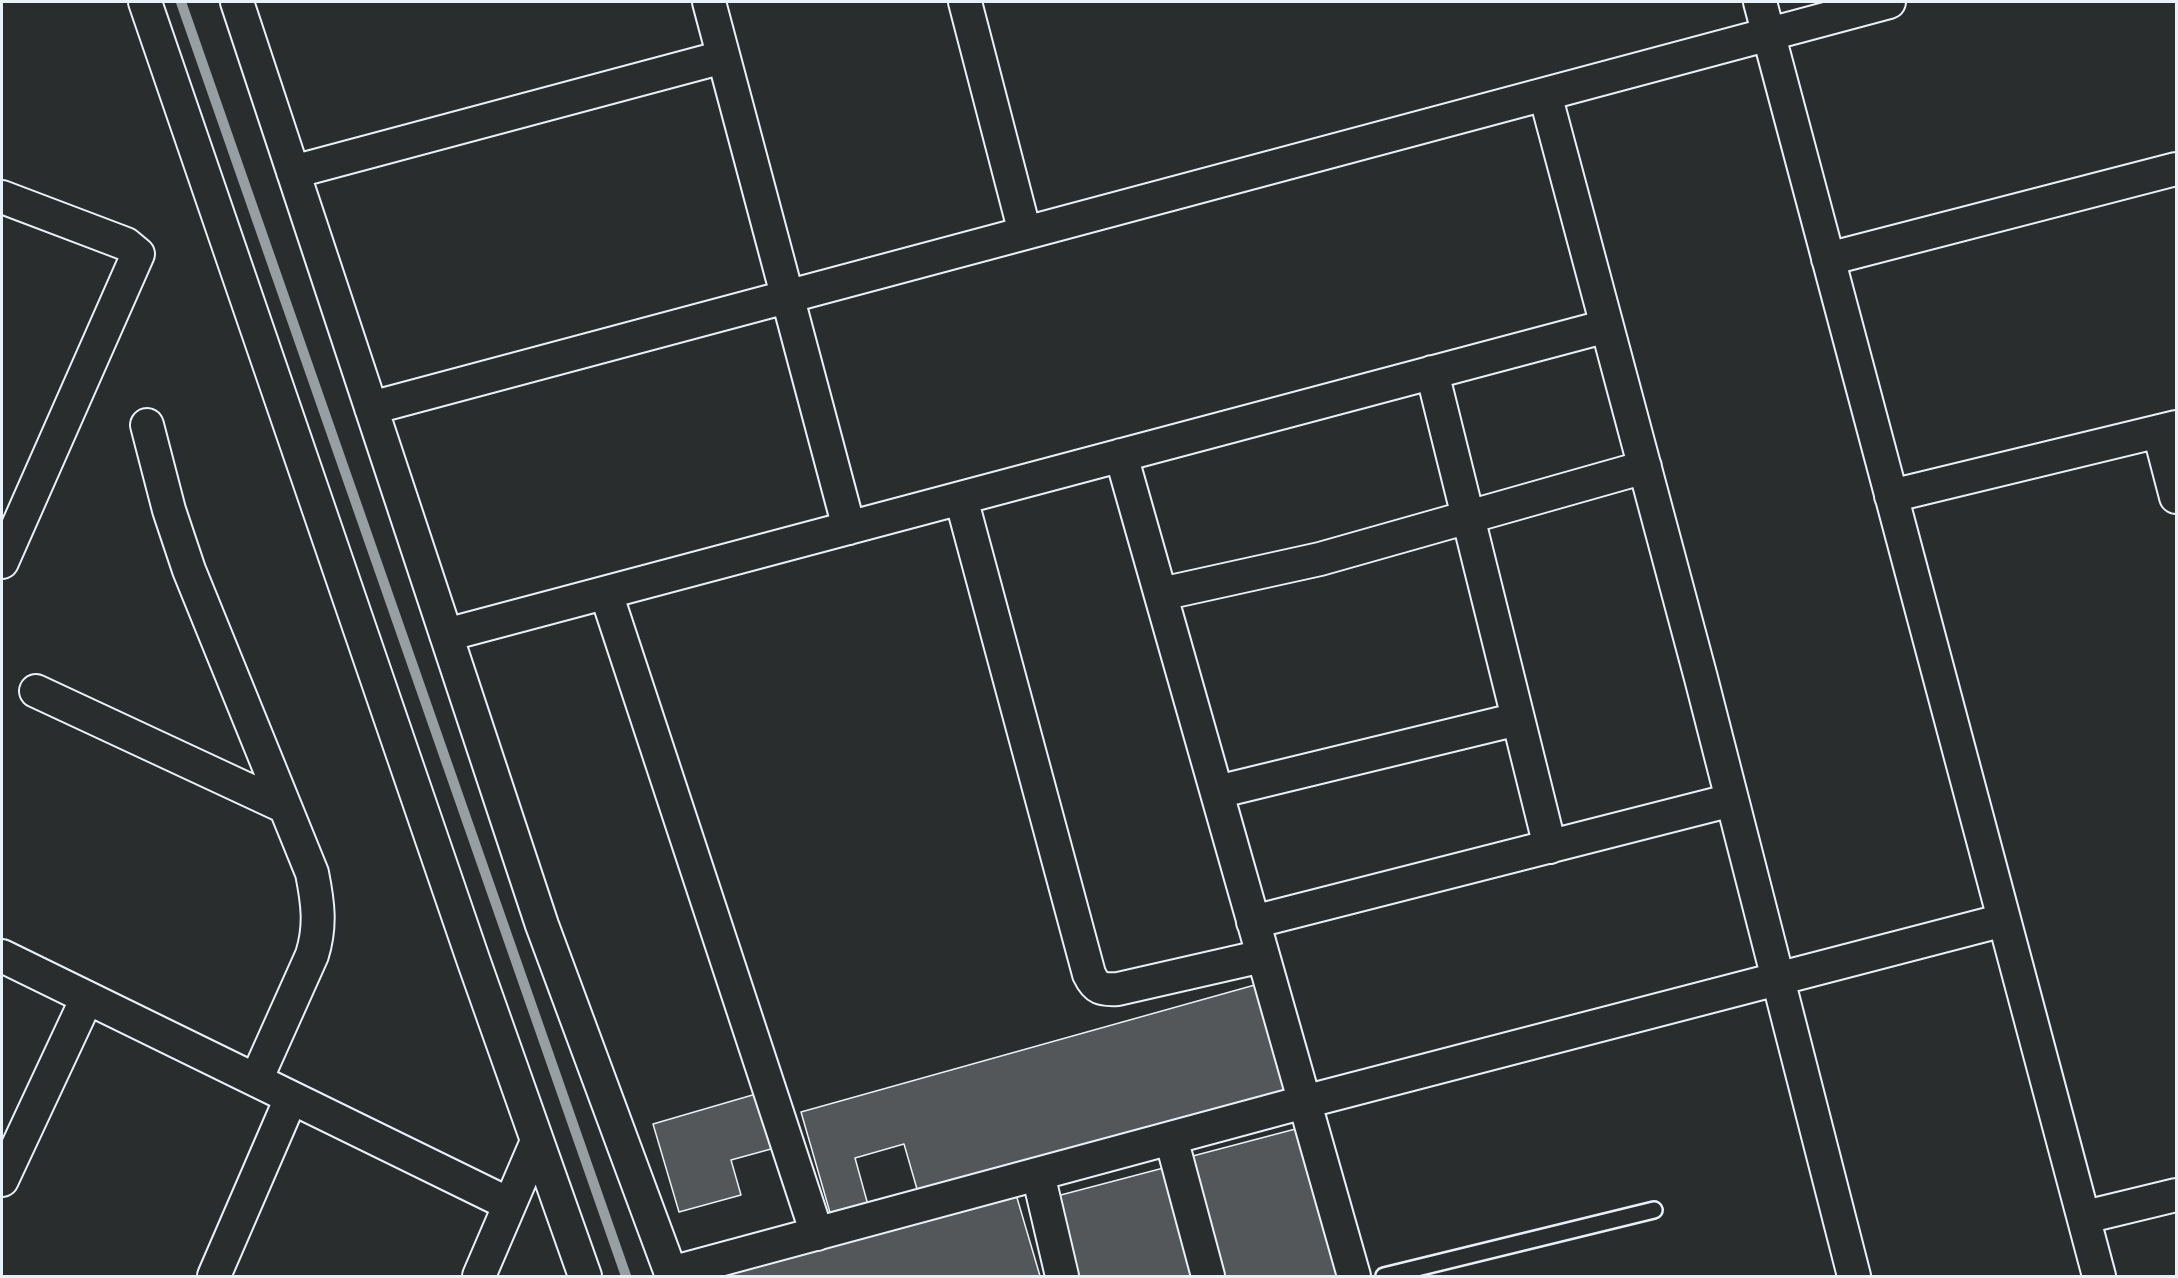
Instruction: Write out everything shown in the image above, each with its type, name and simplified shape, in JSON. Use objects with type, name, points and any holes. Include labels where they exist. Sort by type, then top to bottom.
[{"type":"street","points":[[145,2],[585,1276]]},
{"type":"street","points":[[237,2],[542,925],[672,1275],[1304,1102],[2004,920]]},
{"type":"street","points":[[709,2],[849,528]]},
{"type":"street","points":[[965,2],[1025,233]]},
{"type":"street","points":[[1760,2],[2099,1276]]},
{"type":"street","points":[[371,408],[1889,2]]},
{"type":"street","points":[[293,172],[723,57]]},
{"type":"street","points":[[1545,94],[1645,467],[1854,1276]]},
{"type":"street","points":[[1828,259],[2176,169]]},
{"type":"street","points":[[2,197],[126,244],[138,254],[2,562]]},
{"type":"street","points":[[446,635],[1607,326]]},
{"type":"street","points":[[1432,372],[1550,847]]},
{"type":"street","points":[[147,425],[169,510],[189,570],[312,873],[319,912],[318,936],[256,1080]]},
{"type":"street","points":[[1891,496],[2168,429],[2176,497]]},
{"type":"street","points":[[1121,455],[1354,1276]]},
{"type":"street","points":[[1161,594],[1320,559],[1645,467]]},
{"type":"street","points":[[961,498],[1089,974],[1094,985],[1102,990],[1118,989],[1263,956]]},
{"type":"street","points":[[606,593],[817,1234]]},
{"type":"street","points":[[36,691],[285,807]]},
{"type":"street","points":[[1217,792],[1518,719]]},
{"type":"street","points":[[1253,922],[1732,800]]},
{"type":"street","points":[[2,956],[510,1204]]},
{"type":"street","points":[[2,1180],[87,998]]},
{"type":"street","points":[[214,1276],[291,1098]]},
{"type":"street","points":[[1171,1138],[1208,1276]]},
{"type":"street","points":[[478,1276],[537,1141]]},
{"type":"street","points":[[1038,1174],[1062,1276]]},
{"type":"street","points":[[2085,1217],[2176,1195]]},
{"type":"lane","points":[[1384,1276],[1654,1210]]},
{"type":"building","points":[[1269,981],[1299,1089],[919,1196],[904,1144],[855,1158],[868,1205],[831,1216],[801,1112]]},
{"type":"building","points":[[756,1094],[771,1149],[731,1160],[741,1195],[679,1212],[653,1124]]},
{"type":"building","points":[[1303,1127],[1343,1276],[1220,1276],[1189,1157]]},
{"type":"building","points":[[1171,1166],[1201,1276],[1078,1276],[1057,1196]]},
{"type":"building","points":[[1015,1191],[1040,1276],[718,1276]]},
{"type":"waterway","points":[[181,2],[626,1276]]}]
